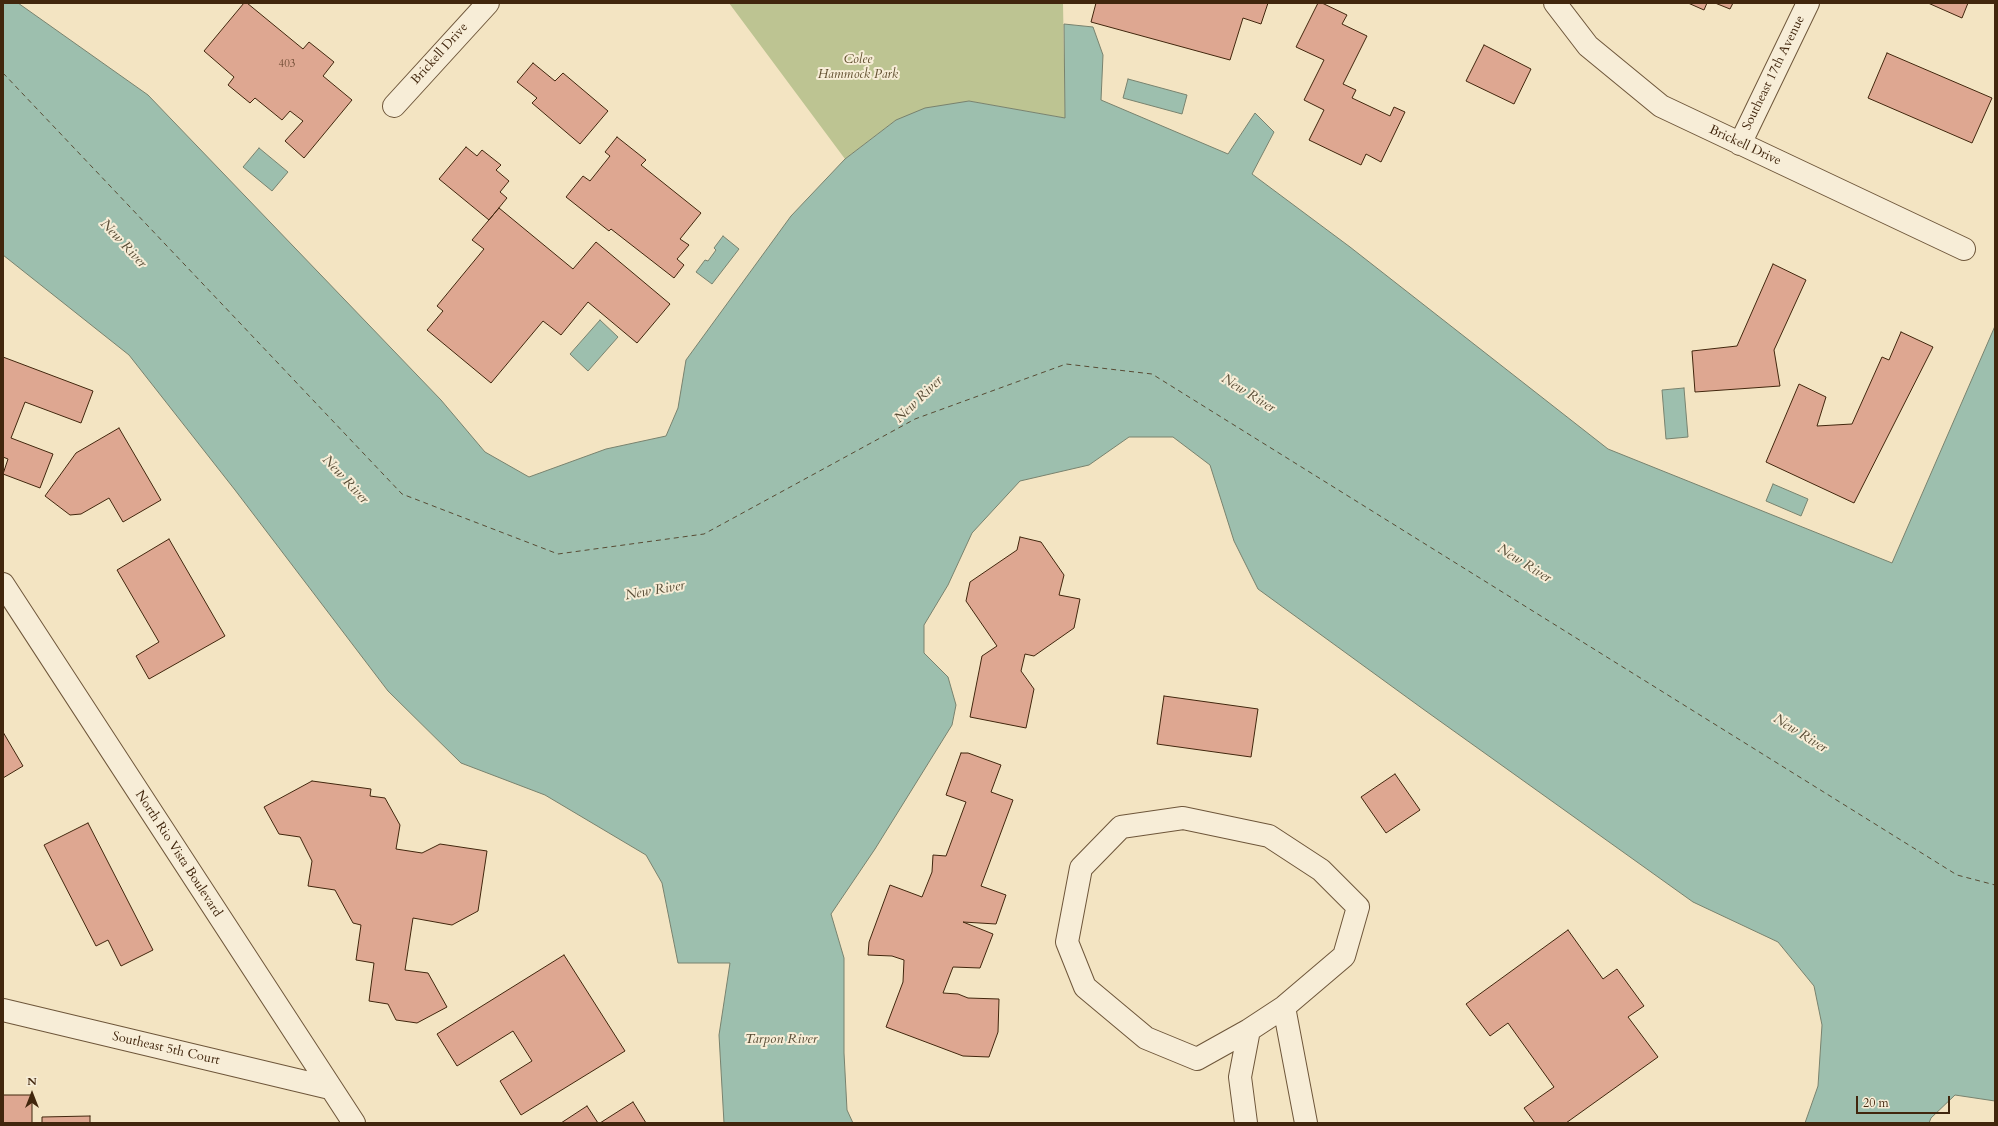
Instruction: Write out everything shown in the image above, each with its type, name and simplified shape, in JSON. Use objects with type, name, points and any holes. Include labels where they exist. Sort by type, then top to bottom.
[{"type":"street","name":"Brickell Drive","points":[[1556,3],[1588,46],[1661,106],[1964,250]]},
{"type":"street","name":"Southeast 17th Avenue","points":[[1740,144],[1808,3]]},
{"type":"street","name":"Brickell Drive","points":[[394,106],[478,6]]},
{"type":"street","name":"North Rio Vista Boulevard","points":[[3,584],[354,1123]]},
{"type":"street","points":[[1183,818],[1269,836],[1321,870],[1358,907],[1344,956],[1284,1007],[1249,1030],[1197,1059],[1146,1038],[1085,988],[1067,942],[1081,868],[1121,827],[1183,818]]},
{"type":"street","points":[[1284,1007],[1306,1123]]},
{"type":"street","name":"Southeast 5th Court","points":[[3,1010],[330,1088]]},
{"type":"street","points":[[1246,1123],[1240,1077],[1249,1030]]},
{"type":"green space","name":"Colee Hammock Park","points":[[729,3],[1063,3],[1065,118],[969,101],[896,120],[845,159]]},
{"type":"water","points":[[3,3],[18,3],[148,95],[441,400],[485,452],[529,477],[606,449],[666,436],[678,408],[686,360],[791,216],[845,159],[896,120],[925,108],[969,101],[1065,118],[1064,24],[1093,27],[1103,55],[1101,100],[1228,154],[1255,113],[1274,132],[1252,174],[1350,247],[1608,449],[1892,563],[1995,326],[1995,1101],[1955,1095],[1931,1118],[1929,1123],[1805,1123],[1818,1086],[1822,1025],[1814,986],[1778,942],[1693,902],[1258,589],[1234,541],[1210,465],[1173,437],[1129,437],[1089,465],[1020,481],[972,533],[948,585],[924,625],[924,653],[948,677],[956,705],[952,725],[875,849],[831,914],[844,958],[844,1053],[847,1110],[853,1123],[724,1123],[719,1035],[730,963],[678,963],[662,883],[646,855],[545,795],[461,763],[388,691],[235,490],[129,355],[3,255]]},
{"type":"water","points":[[1128,79],[1187,95],[1182,114],[1123,98]]},
{"type":"water","points":[[259,148],[288,172],[272,191],[243,167]]},
{"type":"water","points":[[723,236],[739,249],[712,284],[696,272],[705,260],[708,261],[716,250],[714,248]]},
{"type":"water","points":[[600,320],[618,337],[588,371],[570,354]]},
{"type":"water","points":[[1684,388],[1688,437],[1666,439],[1662,390]]},
{"type":"water","points":[[1773,484],[1808,499],[1801,516],[1766,501]]},
{"type":"building","points":[[244,3],[247,3],[303,49],[309,42],[334,62],[323,76],[352,100],[304,158],[285,141],[303,121],[290,111],[282,120],[255,98],[250,103],[228,85],[234,77],[204,51]]},
{"type":"building","points":[[1096,3],[1268,3],[1261,24],[1243,18],[1230,60],[1091,22]]},
{"type":"building","points":[[1318,3],[1322,3],[1347,15],[1342,24],[1367,36],[1343,84],[1356,90],[1352,98],[1390,116],[1394,107],[1405,112],[1381,162],[1366,154],[1361,165],[1309,140],[1324,110],[1304,100],[1324,60],[1296,47]]},
{"type":"building","points":[[1688,3],[1707,3],[1704,10]]},
{"type":"building","points":[[1715,3],[1733,3],[1730,9]]},
{"type":"building","points":[[1928,3],[1968,3],[1962,18]]},
{"type":"building","points":[[1484,45],[1531,69],[1514,104],[1466,81]]},
{"type":"building","points":[[1887,53],[1992,98],[1972,143],[1868,98]]},
{"type":"building","points":[[533,63],[555,81],[563,73],[608,111],[580,144],[532,103],[537,98],[517,82]]},
{"type":"building","points":[[617,137],[646,160],[641,165],[701,213],[680,239],[689,245],[677,259],[684,265],[674,278],[611,229],[609,231],[566,197],[583,176],[590,181],[610,156],[605,152]]},
{"type":"building","points":[[466,147],[477,156],[482,150],[501,165],[496,170],[509,181],[500,192],[507,198],[489,220],[439,179]]},
{"type":"building","points":[[499,208],[573,269],[596,242],[670,304],[637,343],[588,302],[561,335],[543,321],[491,383],[427,330],[443,311],[437,306],[484,249],[472,240]]},
{"type":"building","points":[[1773,264],[1806,280],[1774,350],[1780,386],[1695,392],[1692,351],[1737,346]]},
{"type":"building","points":[[1901,332],[1933,347],[1854,503],[1766,462],[1799,384],[1826,397],[1817,426],[1852,424],[1882,357],[1889,360]]},
{"type":"building","points":[[3,357],[93,391],[81,423],[25,402],[11,438],[53,454],[40,488],[3,474],[8,459],[3,457]]},
{"type":"building","points":[[119,428],[161,500],[123,522],[109,498],[81,514],[70,515],[45,496],[76,453]]},
{"type":"building","points":[[1020,537],[1041,542],[1064,575],[1059,595],[1080,599],[1074,628],[1034,656],[1025,654],[1021,671],[1034,689],[1026,728],[970,717],[982,656],[997,646],[966,601],[970,582],[1017,550]]},
{"type":"building","points":[[169,539],[225,636],[149,679],[136,656],[159,642],[117,570]]},
{"type":"building","points":[[1164,696],[1258,709],[1251,757],[1157,744]]},
{"type":"building","points":[[3,732],[23,766],[3,778]]},
{"type":"building","points":[[961,753],[968,753],[1001,765],[991,792],[1013,800],[981,886],[1006,895],[996,924],[963,922],[993,934],[980,968],[953,967],[943,993],[958,994],[968,998],[999,999],[998,1032],[989,1057],[963,1056],[886,1027],[903,982],[904,960],[892,956],[868,955],[869,942],[890,885],[922,897],[932,872],[933,855],[946,856],[966,802],[946,795]]},
{"type":"building","points":[[1395,774],[1420,810],[1386,833],[1361,797]]},
{"type":"building","points":[[312,781],[371,789],[370,796],[385,798],[400,825],[396,849],[422,853],[440,844],[487,851],[478,911],[452,925],[413,918],[405,970],[428,973],[447,1007],[417,1023],[396,1020],[388,1004],[369,1001],[374,963],[356,960],[361,925],[353,923],[335,890],[308,886],[312,861],[300,837],[279,834],[264,807]]},
{"type":"building","points":[[88,823],[153,950],[121,966],[108,940],[96,946],[44,845]]},
{"type":"building","points":[[1568,930],[1603,979],[1617,969],[1644,1006],[1628,1017],[1658,1057],[1566,1123],[1535,1123],[1524,1108],[1554,1087],[1508,1023],[1490,1036],[1466,1004]]},
{"type":"building","points":[[564,955],[625,1051],[521,1115],[500,1081],[532,1061],[513,1031],[457,1066],[437,1034]]},
{"type":"building","points":[[3,1095],[32,1095],[32,1123],[3,1123]]},
{"type":"building","points":[[633,1102],[646,1123],[600,1123]]},
{"type":"building","points":[[587,1106],[598,1123],[561,1123]]},
{"type":"building","points":[[90,1116],[90,1123],[42,1123],[42,1117]]},
{"type":"ferry route","points":[[3,73],[402,494],[558,554],[704,534],[915,419],[1066,364],[1152,374],[1957,875],[1995,885]]},
{"type":"water label","name":"New River","points":[[123,244]]},
{"type":"water label","name":"New River","points":[[1248,394]]},
{"type":"water label","name":"New River","points":[[919,400]]},
{"type":"water label","name":"New River","points":[[345,480]]},
{"type":"water label","name":"New River","points":[[1524,564]]},
{"type":"water label","name":"New River","points":[[655,591]]},
{"type":"water label","name":"New River","points":[[1800,734]]},
{"type":"water label","name":"Tarpon River","points":[[781,1040]]}]
